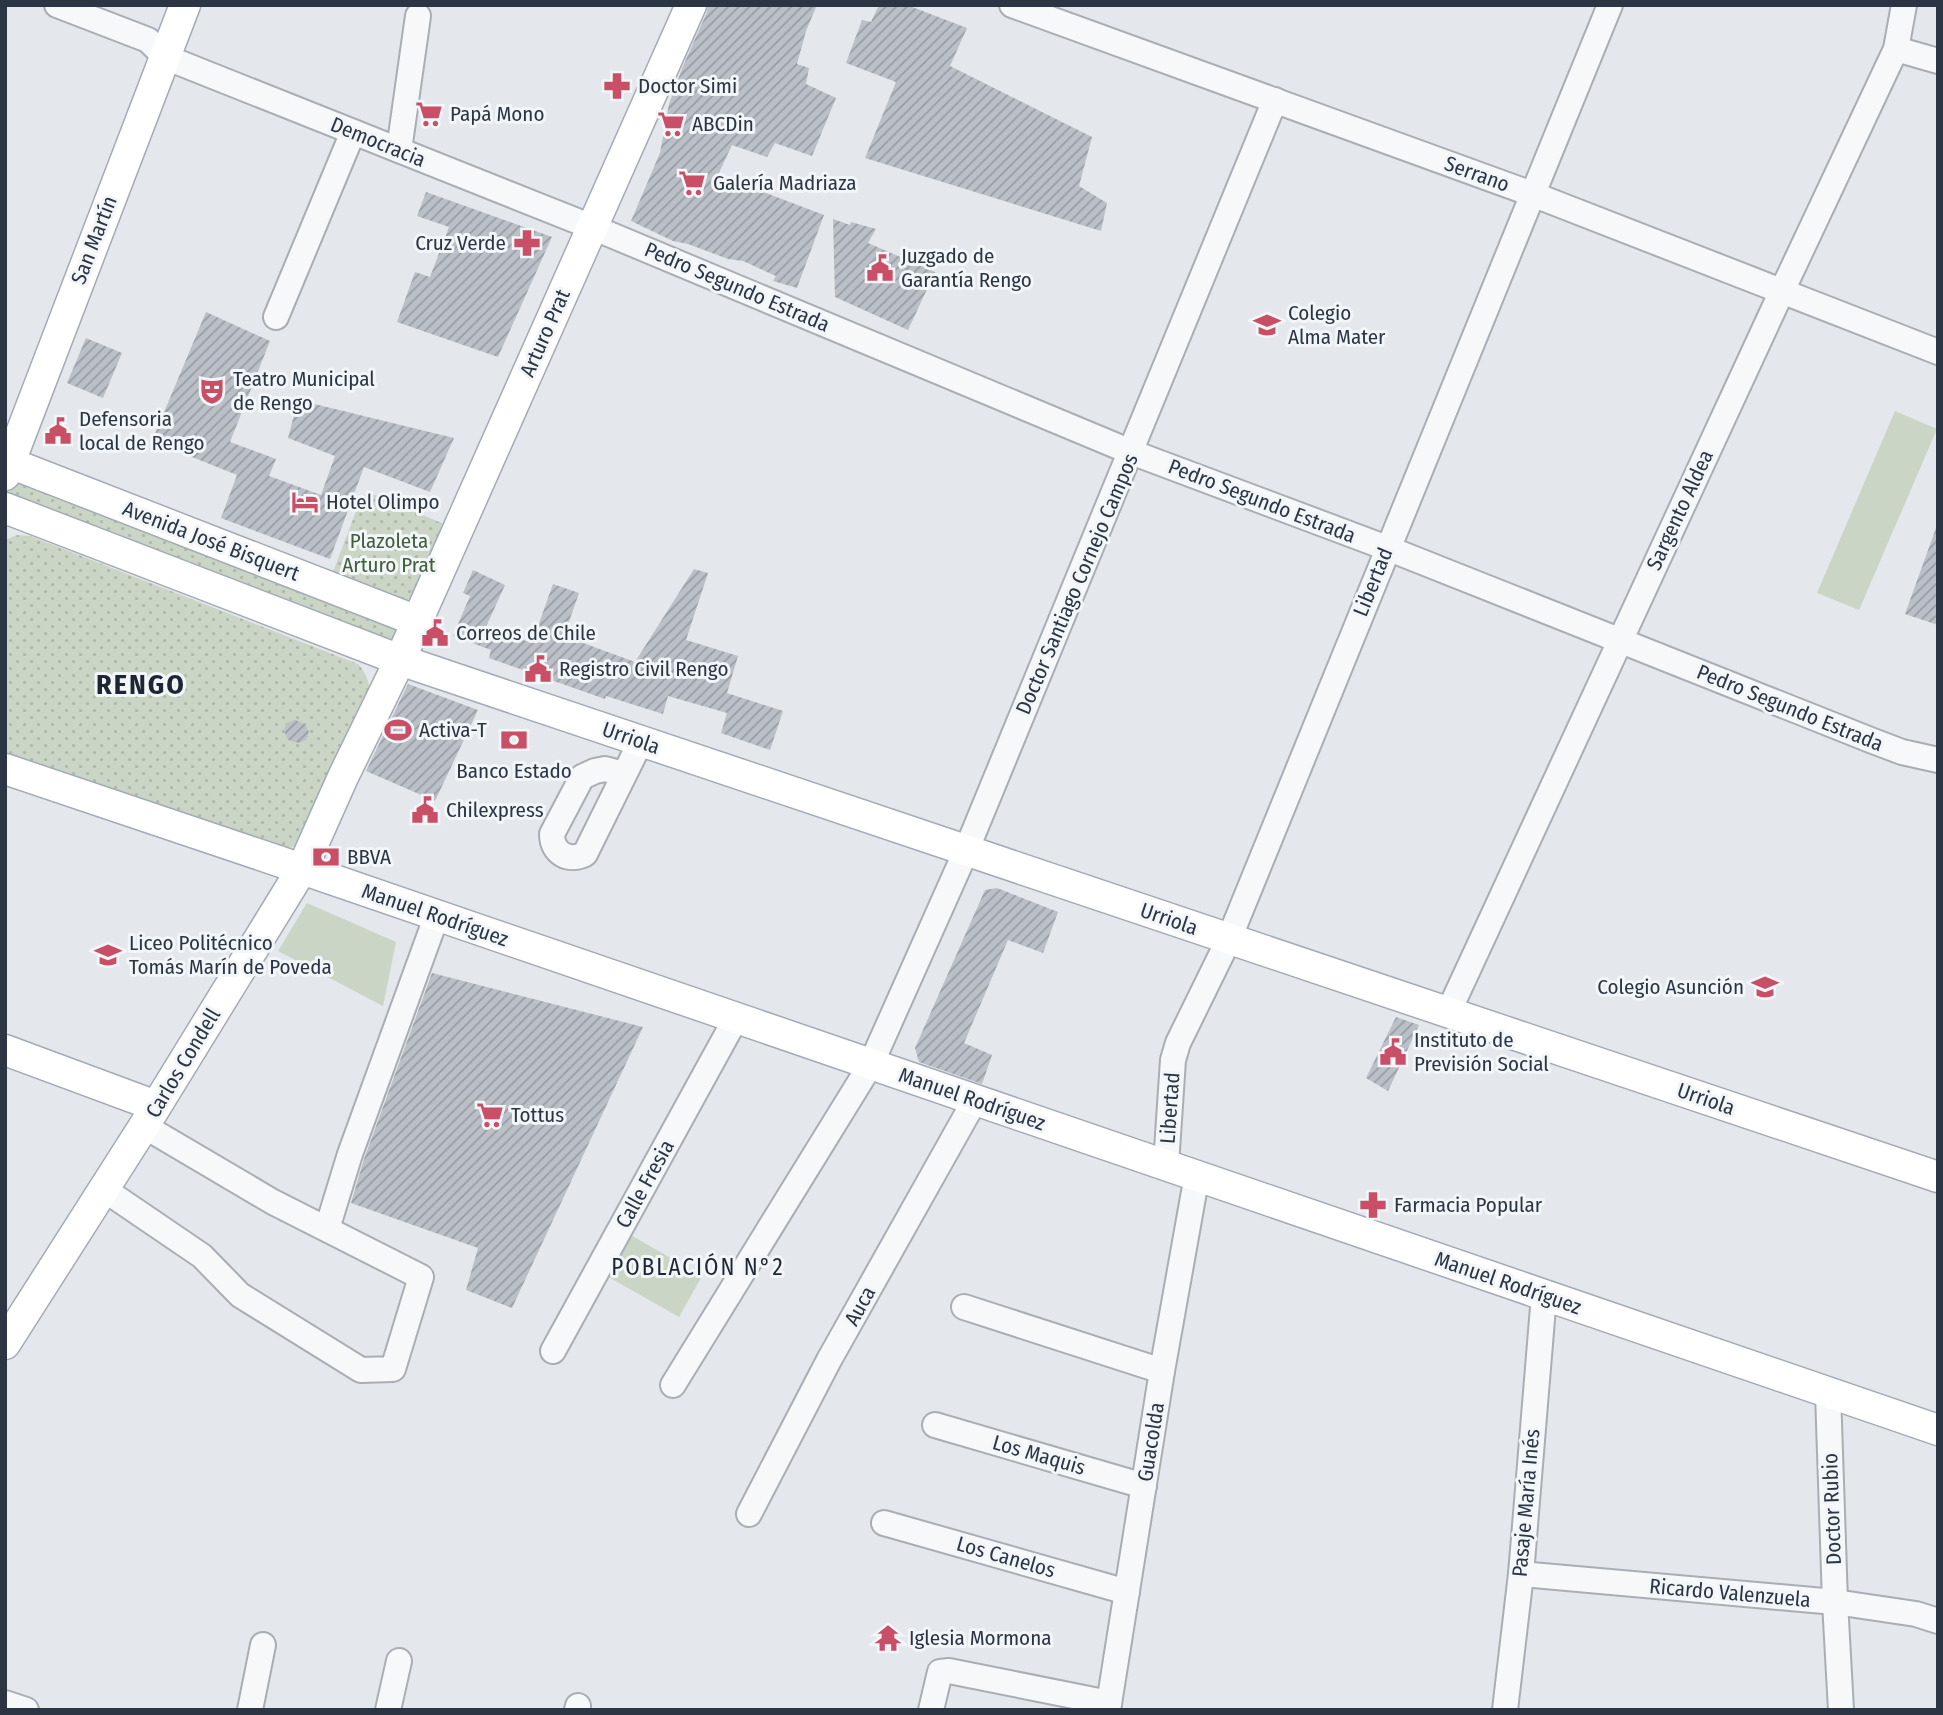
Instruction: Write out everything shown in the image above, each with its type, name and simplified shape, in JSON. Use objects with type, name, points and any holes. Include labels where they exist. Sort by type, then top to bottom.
[{"type":"main road","name":"San Martín","points":[[6,466],[186,5]]},
{"type":"main road","name":"Arturo Prat","points":[[400,660],[691,5]]},
{"type":"main road","name":"Avenida José Bisquert","points":[[6,466],[417,621]]},
{"type":"main road","name":"Avenida José Bisquert","points":[[5,508],[400,660]]},
{"type":"main road","name":"Urriola","points":[[400,660],[1938,1177]]},
{"type":"main road","name":"Carlos Condell","points":[[5,1344],[105,1189],[302,869],[400,660]]},
{"type":"main road","name":"Manuel Rodríguez","points":[[5,769],[1938,1430]]},
{"type":"main road","points":[[5,1051],[150,1116]]},
{"type":"street","name":"Democracia","points":[[57,5],[148,40],[165,57],[592,227]]},
{"type":"street","name":"Libertad","points":[[1166,1165],[1173,1060],[1178,1043],[1229,939],[1610,5]]},
{"type":"street","name":"Sargento Aldea","points":[[1448,1013],[1896,49],[1904,5]]},
{"type":"street","name":"Serrano","points":[[1018,6],[1070,15],[1275,100],[1532,194],[1938,352]]},
{"type":"street","points":[[399,150],[418,16]]},
{"type":"street","points":[[1896,49],[1938,61]]},
{"type":"street","name":"Doctor Santiago Cornejo Campos","points":[[673,1385],[871,1064],[966,850],[1275,100]]},
{"type":"street","points":[[276,317],[353,132]]},
{"type":"street","name":"Pedro Segundo Estrada","points":[[592,227],[1131,452],[1387,548],[1873,741],[1902,752],[1938,760]]},
{"type":"street","points":[[624,774],[640,741]]},
{"type":"street","points":[[327,1229],[350,1154],[437,915]]},
{"type":"street","name":"Calle Fresia","points":[[553,1351],[736,1018]]},
{"type":"street","name":"Auca","points":[[749,1514],[829,1360],[975,1100]]},
{"type":"street","points":[[105,1189],[202,1256],[240,1295],[272,1315],[361,1370],[393,1369],[421,1277],[273,1202],[150,1116]]},
{"type":"street","name":"Guacolda","points":[[1109,1707],[1162,1371],[1197,1175]]},
{"type":"street","name":"Pasaje María Inés","points":[[1505,1710],[1521,1574],[1544,1295]]},
{"type":"street","points":[[964,1307],[1162,1371]]},
{"type":"street","name":"Doctor Rubio","points":[[1828,1393],[1840,1710]]},
{"type":"street","name":"Los Maquis","points":[[935,1425],[1144,1486]]},
{"type":"street","name":"Los Canelos","points":[[884,1523],[1127,1591]]},
{"type":"street","name":"Ricardo Valenzuela","points":[[1521,1574],[1835,1602],[1916,1614],[1938,1621]]},
{"type":"street","points":[[250,1710],[263,1645]]},
{"type":"street","points":[[388,1710],[399,1661]]},
{"type":"street","points":[[931,1710],[940,1672],[949,1671],[1109,1707]]},
{"type":"street","points":[[5,1703],[26,1710]]},
{"type":"green space","points":[[1895,411],[1937,429],[1859,610],[1817,593]]},
{"type":"green space","points":[[5,469],[401,622],[388,651],[5,503]]},
{"type":"green space","name":"Plazoleta Arturo Prat","points":[[368,492],[449,526],[422,593],[398,604],[330,580],[361,498]]},
{"type":"green space","points":[[17,535],[30,536],[358,664],[367,677],[370,693],[302,842],[281,849],[5,761],[5,540]]},
{"type":"green space","points":[[307,903],[396,942],[383,1006],[278,951]]},
{"type":"green space","points":[[629,1234],[702,1276],[679,1317],[605,1275]]},
{"type":"building","points":[[708,5],[817,5],[797,64],[809,68],[806,84],[836,98],[812,156],[775,143],[767,157],[732,145],[718,175],[824,215],[797,288],[773,281],[776,276],[743,261],[728,259],[673,241],[631,221],[660,153],[669,104]]},
{"type":"building","points":[[879,5],[907,5],[967,28],[950,66],[1092,137],[1079,186],[1107,203],[1101,231],[865,158],[896,82],[846,63],[862,20],[871,22]]},
{"type":"building","points":[[426,192],[552,237],[498,357],[397,322],[415,272],[430,277],[449,227],[417,216]]},
{"type":"building","points":[[833,219],[876,229],[868,243],[935,272],[908,330],[835,297]]},
{"type":"building","points":[[206,312],[270,341],[230,442],[276,459],[269,476],[321,495],[335,456],[288,438],[298,400],[454,438],[430,492],[364,467],[330,559],[221,518],[237,475],[152,441]]},
{"type":"building","points":[[86,338],[122,353],[103,398],[67,383]]},
{"type":"building","points":[[1938,528],[1938,625],[1905,614]]},
{"type":"building","points":[[694,569],[708,573],[686,640],[738,656],[727,693],[783,711],[770,750],[721,733],[727,713],[668,696],[663,714],[606,696],[605,699],[489,658],[491,650],[453,636],[470,596],[463,593],[473,570],[505,585],[486,627],[532,643],[553,584],[579,593],[564,636],[635,662]]},
{"type":"building","points":[[408,684],[478,710],[435,801],[366,771]]},
{"type":"building","points":[[295,720],[305,724],[309,732],[306,740],[299,743],[288,740],[284,731],[286,723]]},
{"type":"building","points":[[997,888],[1058,912],[1043,953],[1008,940],[964,1043],[992,1055],[982,1084],[919,1062],[915,1048],[985,890]]},
{"type":"building","name":"Tottus","points":[[432,973],[643,1027],[512,1308],[466,1290],[478,1248],[351,1203],[364,1159]]},
{"type":"building","name":"Instituto de Previsión Social","points":[[1396,1017],[1419,1025],[1388,1091],[1366,1078]]},
{"type":"place","name":"Doctor Simi","points":[[617,86]]},
{"type":"place","name":"Papá Mono","points":[[429,114]]},
{"type":"place","name":"ABCDin","points":[[671,124]]},
{"type":"place","name":"Galería Madriaza","points":[[692,183]]},
{"type":"place","name":"Cruz Verde","points":[[527,243]]},
{"type":"place","name":"Juzgado de Garantía Rengo","points":[[880,268]]},
{"type":"place","name":"Colegio Alma Mater","points":[[1267,325]]},
{"type":"place","name":"Teatro Municipal de Rengo","points":[[212,391]]},
{"type":"place","name":"Defensoria local de Rengo","points":[[58,431]]},
{"type":"place","name":"Hotel Olimpo","points":[[305,502]]},
{"type":"place","name":"Correos de Chile","points":[[435,633]]},
{"type":"place","name":"Registro Civil Rengo","points":[[538,669]]},
{"type":"place","name":"Activa-T","points":[[398,730]]},
{"type":"place","name":"Banco Estado","points":[[514,740]]},
{"type":"place","name":"Chilexpress","points":[[425,810]]},
{"type":"place","name":"BBVA","points":[[326,857]]},
{"type":"place","name":"Liceo Politécnico Tomás Marín de Poveda","points":[[108,955]]},
{"type":"place","name":"Colegio Asunción","points":[[1765,987]]},
{"type":"place","name":"Instituto de Previsión Social","points":[[1393,1052]]},
{"type":"place","name":"Tottus","points":[[490,1115]]},
{"type":"place","name":"Farmacia Popular","points":[[1373,1205]]},
{"type":"place","name":"Iglesia Mormona","points":[[888,1638]]},
{"type":"district","name":"RENGO","points":[[141,684]]},
{"type":"district","name":"POBLACIÓN N°2","points":[[698,1267]]}]
